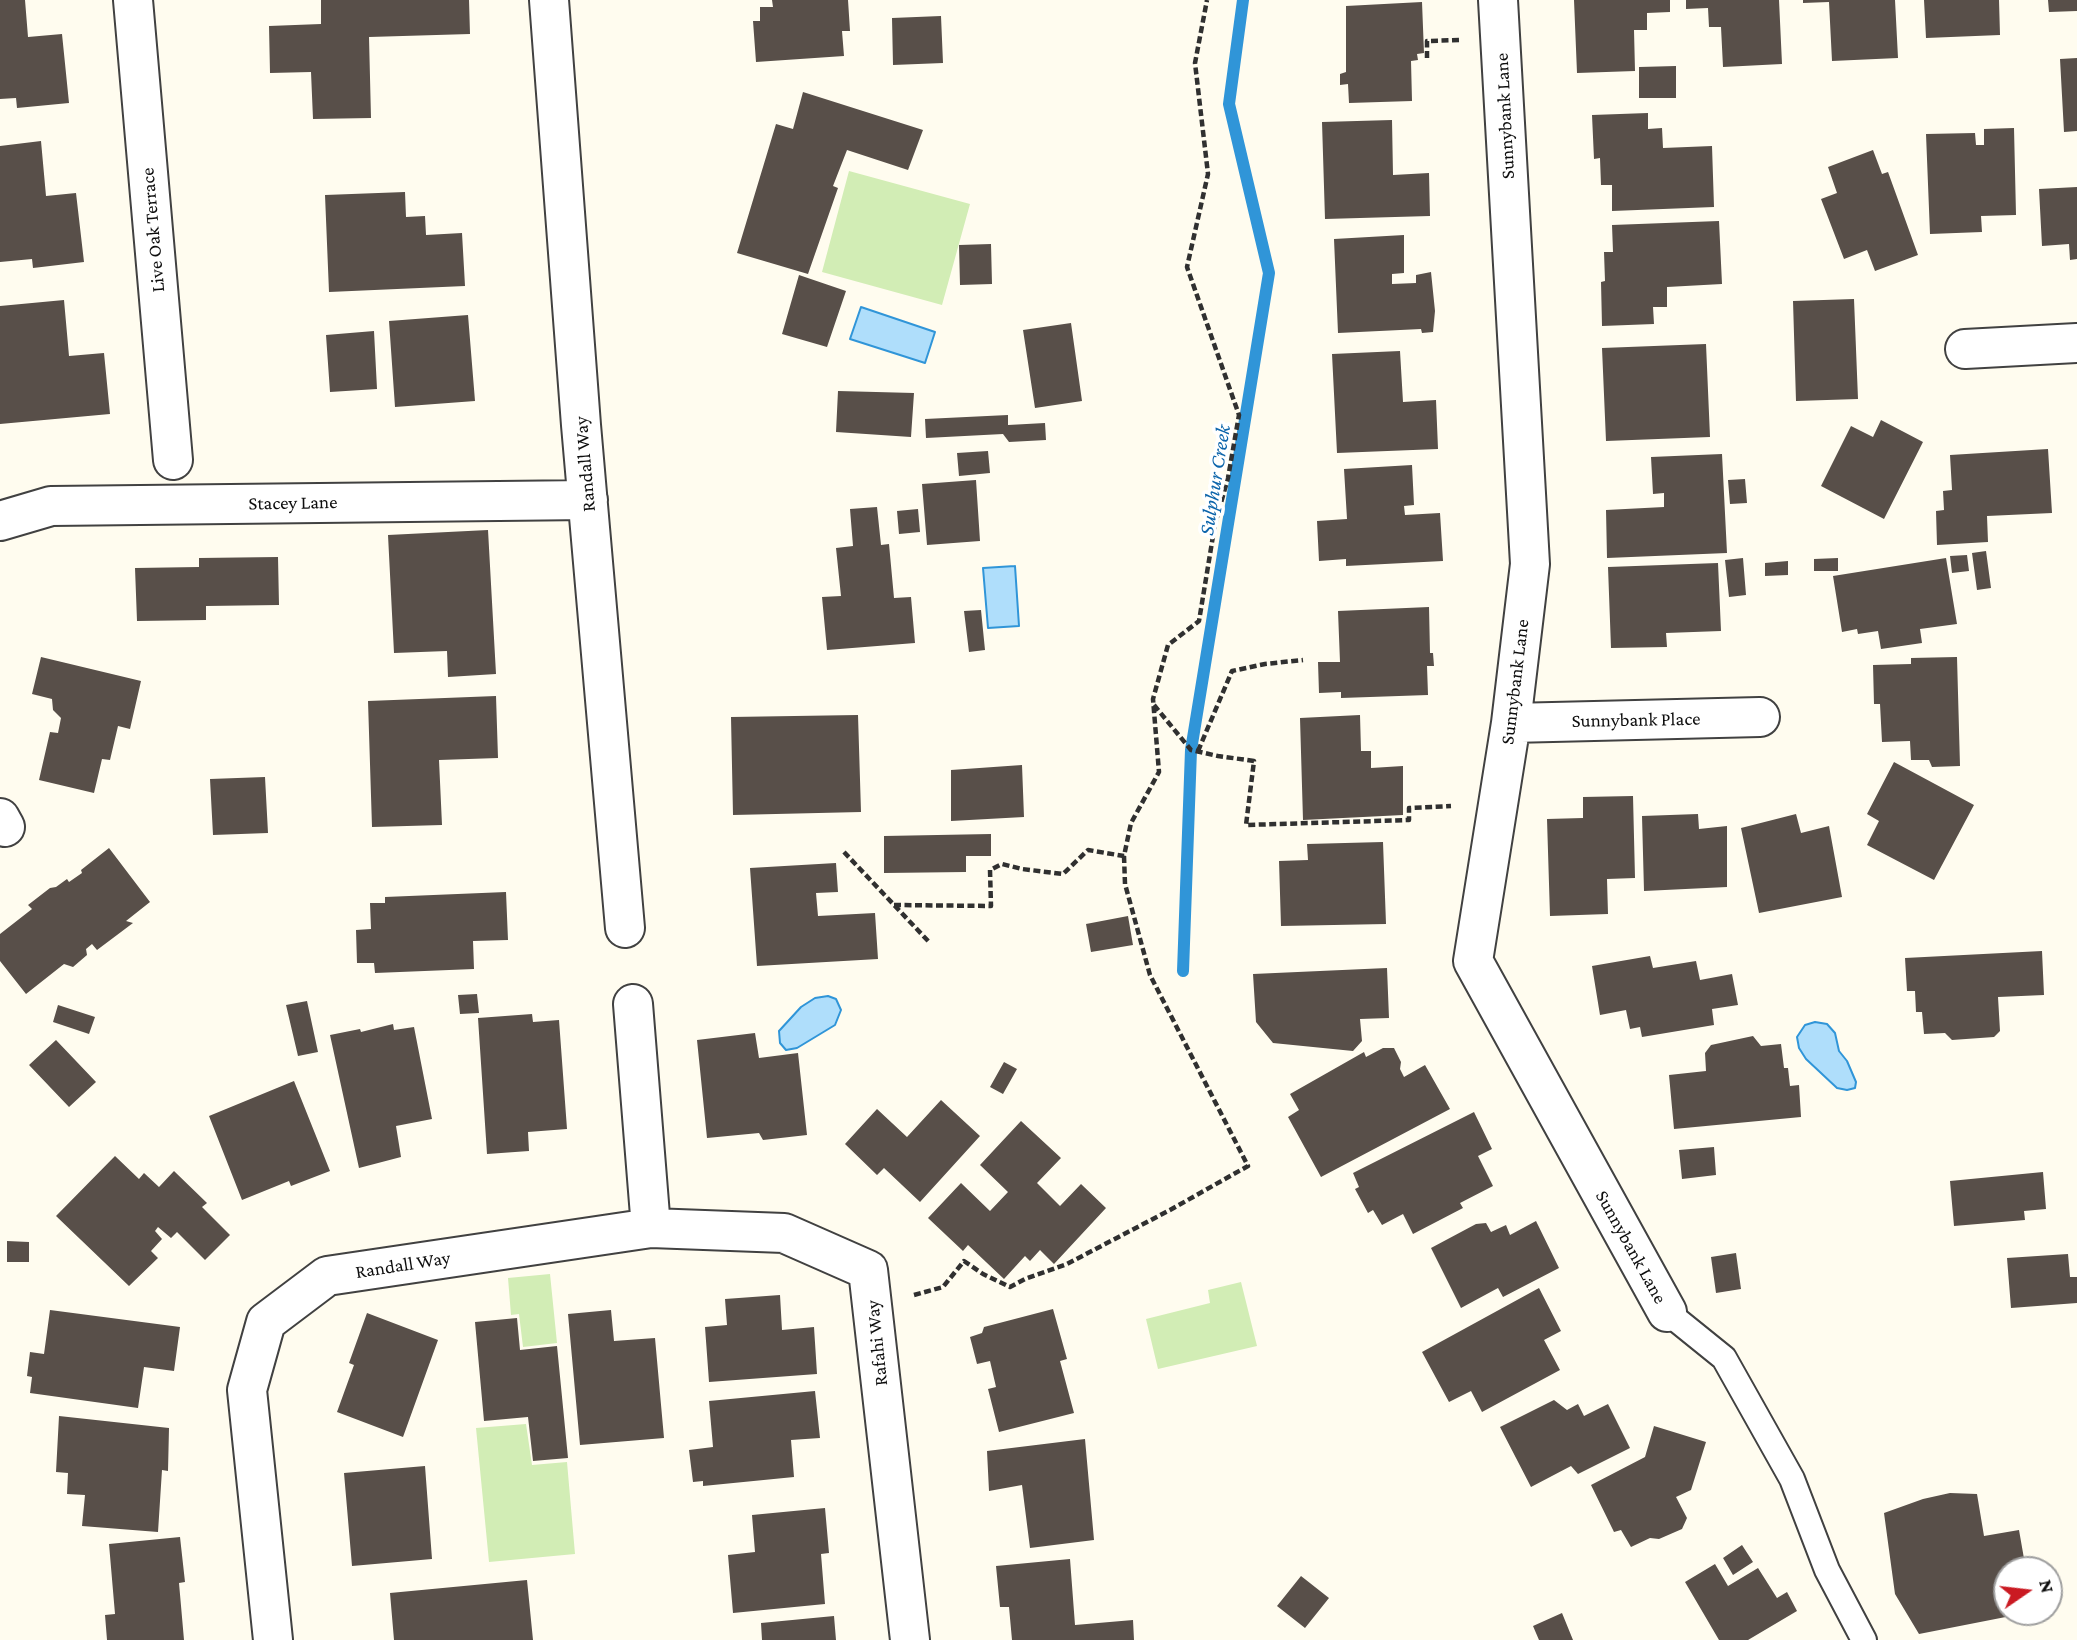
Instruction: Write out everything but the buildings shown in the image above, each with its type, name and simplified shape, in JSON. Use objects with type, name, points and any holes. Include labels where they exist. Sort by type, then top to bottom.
[{"type":"street","name":"Live Oak Terrace","points":[[133,0],[173,460]]},
{"type":"street","name":"Randall Way","points":[[549,0],[625,928]]},
{"type":"street","name":"Sunnybank Lane","points":[[1498,0],[1530,564],[1511,723],[1474,961],[1667,1312]]},
{"type":"street","points":[[1965,349],[2077,344]]},
{"type":"street","name":"Stacey Lane","points":[[0,521],[51,506],[588,500]]},
{"type":"street","name":"Sunnybank Place","points":[[1511,723],[1760,717]]},
{"type":"street","points":[[633,1004],[651,1228]]},
{"type":"street","name":"Randall Way","points":[[273,1640],[247,1390],[266,1322],[327,1276],[651,1228]]},
{"type":"street","name":"Rafahi Way","points":[[651,1228],[784,1233],[869,1270],[910,1640]]},
{"type":"lane","points":[[1667,1312],[1724,1358],[1792,1479],[1827,1570],[1864,1640]]},
{"type":"path","points":[[914,1295],[943,1287],[964,1261],[1010,1287],[1067,1264],[1248,1166],[1150,975],[1125,884],[1124,856],[1131,822],[1159,772],[1153,698],[1168,645],[1199,621],[1215,524],[1228,478],[1239,415],[1187,267],[1208,174],[1195,63],[1207,0]]},
{"type":"path","points":[[1427,58],[1427,41],[1472,40]]},
{"type":"path","points":[[1198,751],[1232,671],[1303,660]]},
{"type":"path","points":[[1154,705],[1191,750],[1254,761],[1246,825],[1409,820],[1409,808],[1451,806]]},
{"type":"path","points":[[894,905],[990,906],[990,870],[1002,864],[1063,874],[1088,850],[1124,856]]},
{"type":"path","points":[[844,852],[930,943]]},
{"type":"green space","points":[[849,171],[970,204],[942,305],[822,272]]},
{"type":"green space","points":[[550,1274],[557,1343],[523,1347],[519,1314],[511,1315],[508,1278]]},
{"type":"green space","points":[[1241,1282],[1257,1346],[1158,1369],[1146,1319],[1210,1303],[1208,1290]]},
{"type":"green space","points":[[526,1424],[532,1465],[567,1462],[575,1554],[489,1562],[476,1428]]},
{"type":"water","points":[[861,307],[935,332],[925,363],[850,339]]},
{"type":"water","points":[[1015,566],[1019,626],[988,628],[983,568]]},
{"type":"water","points":[[828,996],[836,999],[841,1010],[835,1025],[797,1048],[786,1050],[780,1043],[779,1031],[801,1007],[815,998]]},
{"type":"water","points":[[1815,1022],[1827,1024],[1835,1033],[1839,1051],[1847,1061],[1856,1082],[1855,1088],[1837,1088],[1806,1059],[1799,1048],[1797,1037],[1805,1025]]},
{"type":"waterway","name":"Sulphur Creek","points":[[1183,971],[1191,750],[1269,273],[1229,104],[1243,0]]}]
